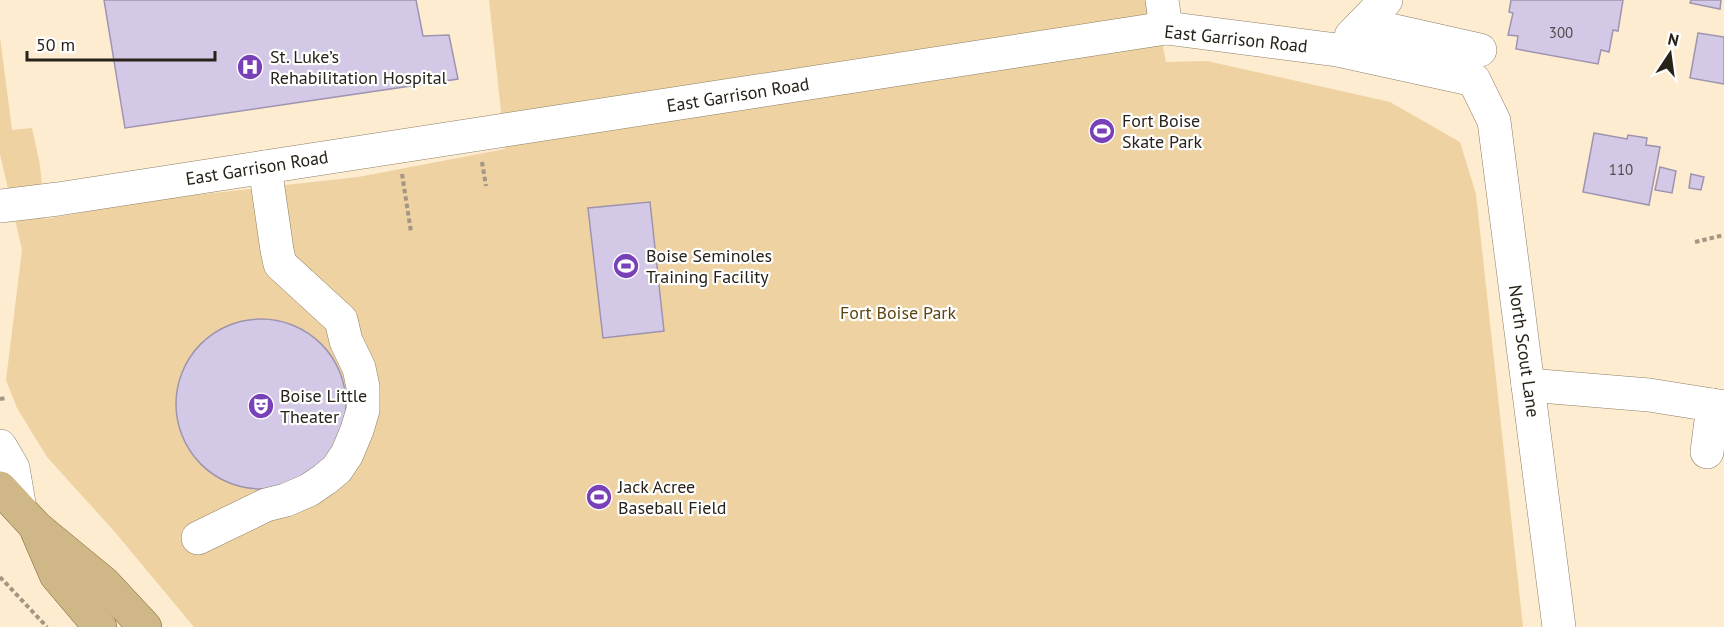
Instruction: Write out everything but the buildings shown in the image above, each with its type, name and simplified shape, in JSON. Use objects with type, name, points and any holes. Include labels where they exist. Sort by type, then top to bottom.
[{"type":"main road","points":[[19,508],[56,575],[100,627]]},
{"type":"main road","points":[[19,508],[104,583],[145,627]]},
{"type":"street","points":[[1336,50],[1386,0]]},
{"type":"street","name":"East Garrison Road","points":[[0,206],[265,167],[1164,14],[1336,50],[1477,65]]},
{"type":"street","points":[[1364,24],[1477,65]]},
{"type":"street","name":"North Scout Lane","points":[[1477,65],[1494,121],[1559,627]]},
{"type":"street","points":[[198,538],[266,506],[309,490],[331,474],[347,454],[363,410],[363,387],[359,368],[352,356],[341,320],[280,264],[265,167]]},
{"type":"street","points":[[1528,385],[1650,395],[1718,406],[1707,452]]},
{"type":"street","points":[[0,446],[13,468],[19,508]]},
{"type":"path","points":[[481,155],[486,186]]},
{"type":"path","points":[[401,167],[411,232]]},
{"type":"path","points":[[1695,242],[1724,235]]},
{"type":"path","points":[[0,399],[6,398]]},
{"type":"path","points":[[0,578],[47,627]]},
{"type":"green space","name":"Fort Boise Park","points":[[489,0],[1154,0],[1166,62],[1207,61],[1390,102],[1460,142],[1476,194],[1523,627],[194,627],[114,531],[47,457],[17,408],[6,380],[22,250],[0,154],[0,37],[12,130],[32,128],[40,165],[45,219],[136,203],[358,177],[505,149]]},
{"type":"place","name":"St. Luke’s Rehabilitation Hospital","points":[[250,67]]},
{"type":"place","name":"Fort Boise Skate Park","points":[[1102,131]]},
{"type":"place","name":"Boise Seminoles Training Facility","points":[[626,266]]},
{"type":"place","name":"Boise Little Theater","points":[[261,406]]},
{"type":"place","name":"Jack Acree Baseball Field","points":[[599,497]]}]
